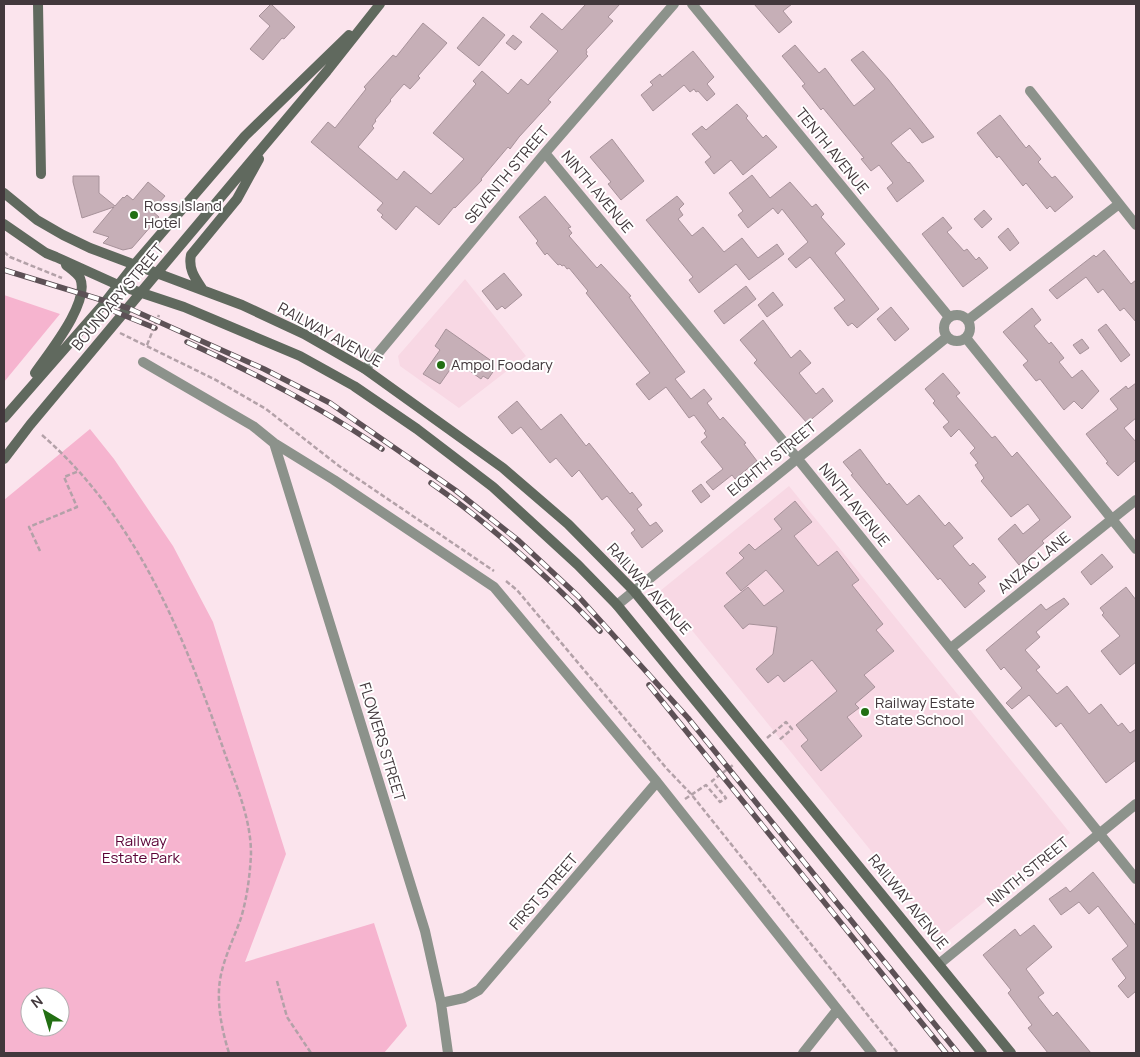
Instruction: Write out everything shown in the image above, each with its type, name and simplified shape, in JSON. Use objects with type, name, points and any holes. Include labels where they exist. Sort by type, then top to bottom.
[{"type":"main road","points":[[38,4],[41,174]]},
{"type":"main road","name":"BOUNDARY STREET","points":[[4,459],[30,425],[327,71],[380,4]]},
{"type":"main road","name":"BOUNDARY STREET","points":[[4,418],[245,136],[370,16]]},
{"type":"main road","points":[[203,290],[192,272],[190,261],[192,255],[196,247],[237,199],[269,140]]},
{"type":"main road","name":"RAILWAY AVENUE","points":[[4,193],[37,220],[62,235],[90,248],[242,305],[295,330],[366,369],[503,468],[568,524],[634,591],[1011,1053]]},
{"type":"main road","points":[[4,224],[46,253],[118,285],[184,307],[300,356],[354,386],[418,428],[493,487],[578,565],[617,605],[982,1053]]},
{"type":"main road","points":[[4,418],[73,318],[79,305],[82,289],[80,277],[56,257]]},
{"type":"street","name":"SEVENTH STREET","points":[[366,369],[545,153],[674,4]]},
{"type":"street","name":"TENTH AVENUE","points":[[692,4],[949,317]]},
{"type":"street","points":[[1030,91],[1136,225]]},
{"type":"street","name":"NINTH AVENUE","points":[[545,153],[797,458],[1136,880]]},
{"type":"street","points":[[968,320],[1119,204]]},
{"type":"street","points":[[959,315],[968,320],[971,328],[966,338],[958,341],[947,337],[944,324],[949,317],[959,315]]},
{"type":"street","name":"EIGHTH STREET","points":[[617,605],[947,337]]},
{"type":"street","points":[[966,338],[1136,549]]},
{"type":"street","points":[[143,362],[253,426],[274,443],[334,480],[494,587],[657,782],[872,1053]]},
{"type":"street","name":"FLOWERS STREET","points":[[274,443],[425,931],[441,1003],[448,1053]]},
{"type":"street","name":"ANZAC LANE","points":[[951,648],[1136,500]]},
{"type":"street","name":"FIRST STREET","points":[[441,1003],[464,998],[479,990],[657,782]]},
{"type":"street","name":"NINTH STREET","points":[[939,964],[1136,804]]},
{"type":"street","points":[[803,1053],[837,1010]]},
{"type":"path","points":[[4,252],[10,257],[63,278]]},
{"type":"path","points":[[111,330],[147,345],[159,315]]},
{"type":"path","points":[[42,435],[79,471],[114,515],[162,594],[183,641],[207,704],[246,815],[251,855],[247,894],[223,966],[219,990],[221,1015],[229,1053]]},
{"type":"path","points":[[40,551],[29,528],[77,507],[64,477],[79,471]]},
{"type":"path","points":[[777,729],[786,722],[792,729],[778,741]]},
{"type":"path","points":[[677,807],[691,794],[706,785],[720,802],[726,798],[712,781]]},
{"type":"path","points":[[277,981],[287,1016],[311,1053]]},
{"type":"shaded area","points":[[465,279],[526,356],[459,408],[400,366],[398,356]]},
{"type":"shaded area","name":"Railway Estate State School","points":[[789,486],[1070,833],[941,937],[660,591]]},
{"type":"green space","points":[[4,295],[60,314],[4,382]]},
{"type":"green space","name":"Railway Estate Park","points":[[90,429],[114,459],[173,546],[213,622],[286,854],[245,962],[374,923],[407,1026],[384,1053],[4,1053],[4,500]]},
{"type":"building","points":[[271,4],[295,27],[284,39],[282,38],[263,60],[250,49],[270,26],[259,16]]},
{"type":"building","points":[[586,4],[620,4],[608,17],[613,21],[586,50],[588,56],[548,100],[551,102],[439,225],[416,206],[396,230],[381,217],[383,215],[377,210],[383,203],[311,142],[328,122],[335,128],[366,89],[364,87],[393,55],[396,57],[423,23],[447,43],[418,76],[420,78],[410,89],[404,84],[390,100],[375,120],[372,126],[374,128],[358,147],[397,180],[404,171],[431,194],[464,159],[433,133],[476,84],[473,81],[482,71],[508,94],[521,79],[528,85],[558,51],[530,27],[542,13],[562,30]]},
{"type":"building","points":[[754,4],[792,4],[783,11],[792,22],[779,33]]},
{"type":"building","points":[[483,17],[505,35],[479,66],[457,48]]},
{"type":"building","points":[[513,35],[522,42],[515,50],[506,43]]},
{"type":"building","points":[[795,45],[819,73],[825,68],[854,106],[875,89],[851,60],[863,51],[934,137],[922,143],[910,128],[891,143],[924,181],[897,202],[887,188],[893,183],[879,165],[871,171],[861,159],[864,158],[823,108],[821,110],[802,86],[805,84],[782,56]]},
{"type":"building","points":[[693,51],[714,77],[707,84],[715,94],[707,101],[698,91],[696,92],[694,89],[690,92],[684,85],[653,111],[641,95],[653,85],[650,82],[660,74],[662,77]]},
{"type":"building","points":[[737,104],[763,138],[766,135],[777,147],[743,175],[731,160],[714,174],[705,162],[711,157],[692,134],[702,126],[706,130]]},
{"type":"building","points":[[1000,115],[1026,148],[1029,145],[1041,159],[1038,162],[1052,178],[1055,176],[1073,197],[1055,212],[1050,206],[1047,209],[1026,183],[1023,186],[999,156],[997,158],[977,133]]},
{"type":"building","points":[[612,139],[644,181],[621,200],[608,184],[611,182],[590,157]]},
{"type":"building","points":[[752,175],[770,198],[790,182],[812,207],[816,204],[824,214],[821,217],[845,244],[835,253],[879,309],[857,328],[852,323],[848,326],[834,308],[845,300],[810,257],[796,268],[788,259],[808,242],[782,209],[778,214],[773,208],[748,228],[738,215],[743,211],[729,193]]},
{"type":"building","name":"Ross Island Hotel","points":[[73,176],[99,176],[99,193],[115,206],[127,195],[133,200],[148,182],[165,196],[152,211],[159,217],[132,248],[123,250],[103,243],[109,237],[93,232],[114,207],[82,218]]},
{"type":"building","points":[[545,196],[571,227],[568,228],[572,233],[569,236],[597,268],[601,264],[631,296],[629,297],[685,372],[675,379],[691,399],[704,389],[712,399],[707,403],[720,420],[723,417],[746,443],[744,444],[757,461],[735,479],[732,475],[713,490],[706,482],[723,469],[701,442],[707,437],[704,433],[706,431],[694,415],[689,418],[666,387],[649,400],[636,384],[650,373],[586,293],[588,291],[569,268],[567,269],[564,265],[558,265],[547,253],[545,255],[536,243],[538,241],[519,217]]},
{"type":"building","points":[[677,196],[684,204],[679,209],[683,215],[678,219],[692,236],[703,227],[724,252],[742,238],[758,258],[777,244],[784,254],[749,280],[736,264],[699,293],[689,280],[693,277],[646,220]]},
{"type":"building","points":[[984,210],[992,219],[982,228],[974,219]]},
{"type":"building","points":[[943,217],[952,228],[947,232],[964,251],[967,249],[976,260],[979,257],[988,268],[963,287],[922,234]]},
{"type":"building","points":[[1008,228],[1019,243],[1010,251],[998,237]]},
{"type":"building","points":[[1104,250],[1131,284],[1136,280],[1136,322],[1124,308],[1120,311],[1103,289],[1098,293],[1086,277],[1057,299],[1049,290],[1094,255],[1096,257]]},
{"type":"building","points":[[504,273],[522,295],[505,309],[502,306],[497,310],[482,291]]},
{"type":"building","points":[[746,286],[756,299],[724,324],[714,311]]},
{"type":"building","points":[[773,292],[783,305],[767,317],[758,305]]},
{"type":"building","points":[[891,307],[909,329],[895,341],[877,319]]},
{"type":"building","points":[[1032,308],[1041,320],[1034,326],[1064,358],[1059,362],[1072,378],[1082,370],[1099,391],[1082,409],[1074,401],[1064,410],[1040,379],[1036,381],[1023,365],[1028,361],[1003,332]]},
{"type":"building","points":[[763,320],[791,358],[800,350],[811,363],[799,373],[816,394],[823,388],[833,401],[807,423],[754,363],[757,360],[740,340]]},
{"type":"building","points":[[1106,324],[1130,355],[1121,362],[1098,330]]},
{"type":"building","points":[[446,329],[493,362],[490,366],[495,369],[488,379],[483,376],[481,379],[456,361],[440,384],[423,374],[440,350],[435,346]]},
{"type":"building","points":[[1082,339],[1089,348],[1080,354],[1073,345]]},
{"type":"building","points":[[943,373],[960,393],[956,396],[992,438],[995,436],[1012,457],[1017,452],[1071,517],[1042,541],[1044,543],[1019,565],[998,539],[1015,524],[1023,534],[1040,520],[1028,504],[1011,517],[981,481],[984,478],[975,465],[978,463],[970,453],[975,448],[959,429],[951,437],[943,427],[949,422],[933,403],[935,401],[925,389]]},
{"type":"building","points":[[1136,383],[1136,418],[1124,428],[1136,442],[1136,460],[1118,476],[1106,463],[1108,462],[1086,434],[1118,409],[1110,399],[1126,386],[1128,389]]},
{"type":"building","points":[[517,401],[541,430],[561,414],[586,446],[589,443],[630,494],[632,492],[642,505],[637,509],[650,526],[656,522],[663,531],[642,548],[631,533],[635,530],[607,496],[602,500],[579,470],[572,477],[556,458],[550,463],[521,427],[512,434],[498,417]]},
{"type":"building","points":[[860,449],[887,485],[889,483],[907,505],[919,495],[945,526],[949,522],[963,538],[953,546],[970,566],[973,563],[986,577],[978,583],[985,591],[965,608],[940,578],[938,580],[851,475],[853,474],[843,462]]},
{"type":"building","points":[[701,484],[710,496],[701,503],[692,491]]},
{"type":"building","points":[[795,501],[812,522],[794,536],[818,566],[837,551],[859,580],[852,585],[883,624],[876,630],[894,651],[864,675],[875,687],[855,704],[859,708],[847,717],[862,736],[821,771],[801,746],[808,740],[796,725],[837,691],[812,660],[784,682],[778,675],[768,683],[756,669],[773,654],[777,627],[749,624],[743,629],[724,606],[748,587],[764,606],[784,591],[766,570],[741,591],[726,573],[744,558],[739,553],[749,544],[755,550],[782,529],[774,519]]},
{"type":"building","points":[[1102,554],[1113,567],[1091,585],[1081,572]]},
{"type":"building","points":[[1126,587],[1136,600],[1136,662],[1120,675],[1101,651],[1120,636],[1102,615],[1104,613],[1100,608]]},
{"type":"building","points":[[1064,598],[1069,604],[1036,632],[1040,637],[1025,650],[1040,667],[1036,670],[1057,694],[1067,686],[1089,714],[1101,704],[1118,726],[1122,723],[1130,733],[1136,729],[1136,760],[1106,783],[1061,723],[1056,727],[1029,695],[1012,709],[1006,703],[1022,688],[1004,667],[1001,670],[986,650],[1041,604],[1046,610]]},
{"type":"building","points":[[1093,872],[1136,926],[1136,991],[1128,998],[1118,986],[1126,978],[1112,959],[1128,946],[1098,906],[1089,914],[1079,902],[1061,915],[1049,899],[1066,887],[1070,892]]},
{"type":"building","points":[[1034,925],[1052,947],[1026,969],[1044,993],[1038,997],[1053,1016],[1057,1012],[1091,1053],[1048,1053],[1028,1028],[1032,1025],[1008,993],[1011,990],[983,955],[1015,929],[1020,936]]},
{"type":"railway","points":[[4,270],[128,308],[264,369],[330,403],[455,490],[519,541],[578,596],[688,718],[958,1053]]},
{"type":"railway","points":[[111,310],[155,328]]},
{"type":"railway","points":[[187,342],[287,391],[382,449]]},
{"type":"railway","points":[[431,483],[498,534],[600,631]]},
{"type":"railway","points":[[649,685],[946,1053]]},
{"type":"place","name":"Ross Island Hotel","points":[[134,215]]},
{"type":"place","name":"Ampol Foodary","points":[[441,365]]},
{"type":"place","name":"Railway Estate State School","points":[[865,712]]}]
